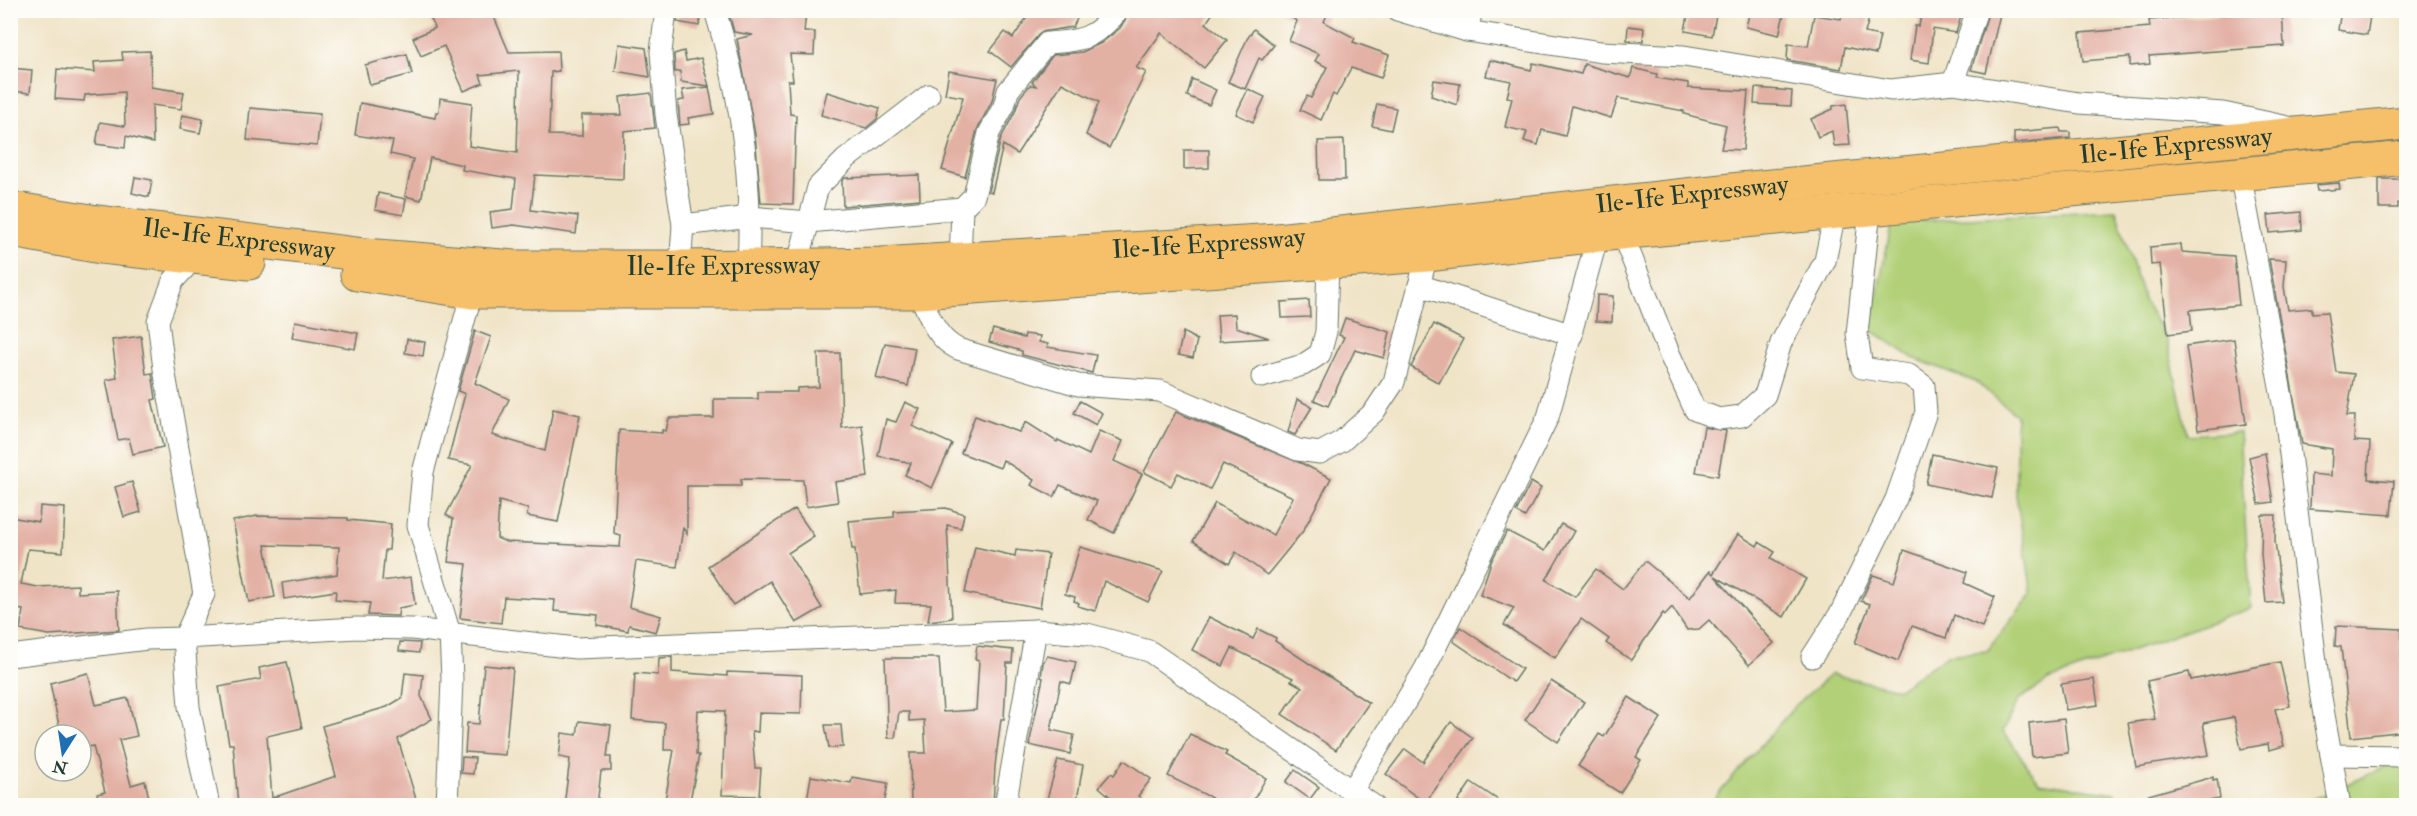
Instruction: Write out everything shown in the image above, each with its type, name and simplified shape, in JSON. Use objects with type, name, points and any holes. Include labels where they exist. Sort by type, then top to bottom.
[{"type":"main road","name":"Ile-Ife Expressway","points":[[10,231],[135,238],[514,267],[680,267],[748,264],[797,266],[960,261],[1277,240],[1731,190],[2406,123]]},
{"type":"main road","name":"Ile-Ife Expressway","points":[[10,208],[135,238],[195,257],[356,274],[472,292],[919,292],[1328,262],[1423,270],[1610,234],[2406,158]]},
{"type":"main road","points":[[1728,223],[1731,190]]},
{"type":"street","points":[[666,10],[661,52],[666,115],[683,225],[680,267]]},
{"type":"street","points":[[715,10],[726,44],[744,150],[750,217],[748,264]]},
{"type":"street","points":[[683,225],[750,217],[809,222],[962,208],[974,196],[989,133],[1004,106],[1008,91],[1047,43],[1078,42],[1101,31],[1119,10]]},
{"type":"street","points":[[1397,10],[1467,31],[1601,52],[1684,56],[1891,90],[1953,83],[2079,103],[2223,113],[2307,132]]},
{"type":"street","points":[[1467,31],[1472,10]]},
{"type":"street","points":[[1953,83],[1977,10]]},
{"type":"street","points":[[797,266],[818,187],[846,159],[929,95]]},
{"type":"street","points":[[2240,173],[2284,414],[2319,686],[2340,806]]},
{"type":"street","points":[[960,261],[962,208]]},
{"type":"street","points":[[1812,657],[1841,612],[1896,499],[1926,412],[1924,386],[1909,375],[1862,368],[1857,334],[1870,210]]},
{"type":"street","points":[[1610,234],[1695,410],[1719,419],[1742,416],[1765,395],[1781,343],[1825,261],[1835,213]]},
{"type":"street","points":[[1352,791],[1425,669],[1548,417],[1572,335],[1610,234]]},
{"type":"street","points":[[195,257],[173,281],[158,321],[166,381],[204,594],[183,638],[189,707],[209,806]]},
{"type":"street","points":[[1262,377],[1303,365],[1320,354],[1326,332],[1328,262]]},
{"type":"street","points":[[919,292],[936,331],[945,343],[958,349],[1078,385],[1160,391],[1298,450],[1320,453],[1342,441],[1374,412],[1394,382],[1423,270],[1572,335]]},
{"type":"street","points":[[447,806],[452,679],[450,634],[418,525],[423,472],[472,292]]},
{"type":"street","points":[[10,656],[147,639],[357,628],[412,628],[576,648],[1036,630],[1087,634],[1149,651],[1374,806]]},
{"type":"street","points":[[1005,806],[1036,630]]},
{"type":"street","points":[[2331,755],[2406,756]]},
{"type":"green space","points":[[2116,210],[2144,300],[2167,340],[2188,435],[2239,432],[2251,608],[2049,680],[2018,700],[2003,731],[2039,782],[2114,793],[2122,805],[1708,806],[1795,706],[1831,674],[1898,689],[1948,655],[1987,651],[2032,593],[2016,495],[2016,415],[1976,382],[1913,358],[1870,329],[1892,222]]},
{"type":"green space","points":[[2392,764],[2406,766],[2406,805],[2298,806]]},
{"type":"building","points":[[427,10],[491,10],[509,52],[558,51],[559,71],[551,72],[549,135],[582,136],[582,115],[622,115],[620,97],[651,93],[655,128],[624,131],[623,179],[535,175],[531,210],[578,216],[576,234],[514,225],[492,228],[490,212],[513,209],[516,179],[462,170],[463,165],[430,158],[421,200],[405,196],[413,159],[390,154],[393,141],[355,135],[360,103],[435,118],[436,112],[439,112],[440,98],[472,103],[469,146],[517,153],[519,71],[480,75],[483,83],[464,91],[444,46],[421,56],[413,38],[435,28]]},
{"type":"building","points":[[679,10],[702,10],[699,26],[677,22]]},
{"type":"building","points":[[1032,10],[1081,10],[1073,27],[1041,32],[1011,67],[990,51],[1005,32],[1013,38]]},
{"type":"building","points":[[1131,10],[1215,10],[1206,23],[1227,40],[1204,68],[1161,33],[1136,68],[1146,72],[1109,148],[1086,135],[1099,102],[1062,83],[1017,154],[1003,145],[992,192],[988,191],[1001,138],[1020,97],[1030,85],[1036,86],[1032,82],[1053,55],[1082,52],[1101,43],[1120,28]]},
{"type":"building","points":[[1279,10],[1329,10],[1324,22],[1355,38],[1353,42],[1389,55],[1381,78],[1351,68],[1336,96],[1333,94],[1321,120],[1300,110],[1307,96],[1311,98],[1327,67],[1315,61],[1319,54],[1289,41],[1297,21]]},
{"type":"building","points":[[1689,10],[1717,10],[1712,36],[1685,31]]},
{"type":"building","points":[[1750,10],[1785,10],[1779,35],[1746,27]]},
{"type":"building","points":[[1843,10],[1871,10],[1865,33],[1880,36],[1876,54],[1845,47],[1841,69],[1787,60],[1788,44],[1808,46],[1814,15],[1841,19]]},
{"type":"building","points":[[1922,10],[1963,10],[1956,33],[1933,29],[1929,63],[1910,60],[1915,26],[1919,26]]},
{"type":"building","points":[[1989,10],[2001,10],[1986,73],[1971,70]]},
{"type":"building","points":[[2235,10],[2282,10],[2284,46],[2149,56],[2150,64],[2130,66],[2130,57],[2083,61],[2080,33],[2150,27],[2149,20],[2235,14]]},
{"type":"building","points":[[2341,10],[2371,10],[2367,35],[2338,30]]},
{"type":"building","points":[[728,11],[806,13],[804,32],[815,32],[814,55],[790,54],[793,81],[788,81],[790,114],[796,115],[793,204],[761,203],[755,134],[737,39],[753,35],[734,32]]},
{"type":"building","points":[[1628,26],[1644,28],[1643,41],[1627,40]]},
{"type":"building","points":[[1254,29],[1274,45],[1262,60],[1259,58],[1245,89],[1228,82],[1247,39]]},
{"type":"building","points":[[619,44],[646,48],[650,77],[615,71]]},
{"type":"building","points":[[150,51],[151,87],[184,92],[181,109],[152,105],[153,143],[126,136],[125,148],[96,144],[100,122],[125,126],[124,92],[85,95],[84,101],[55,99],[57,69],[95,72],[94,62],[123,60],[122,52]]},
{"type":"building","points":[[684,51],[686,61],[701,58],[709,86],[681,82],[680,71],[675,72],[674,54]]},
{"type":"building","points":[[407,54],[412,74],[370,85],[365,65]]},
{"type":"building","points":[[1490,60],[1531,70],[1533,63],[1581,74],[1584,64],[1630,78],[1633,68],[1657,74],[1656,78],[1688,83],[1688,88],[1748,91],[1743,150],[1721,149],[1726,125],[1684,114],[1684,111],[1618,98],[1611,118],[1572,106],[1565,136],[1542,130],[1538,145],[1524,141],[1527,132],[1505,127],[1512,98],[1507,97],[1511,81],[1486,76]]},
{"type":"building","points":[[10,68],[32,70],[30,93],[10,91]]},
{"type":"building","points":[[949,71],[997,79],[992,101],[977,130],[965,177],[942,170],[963,97],[945,94]]},
{"type":"building","points":[[1192,79],[1216,90],[1209,105],[1187,96]]},
{"type":"building","points":[[1434,80],[1460,84],[1457,105],[1431,96]]},
{"type":"building","points":[[709,87],[714,114],[688,118],[689,124],[680,125],[678,101],[684,100],[682,90]]},
{"type":"building","points":[[1755,88],[1792,91],[1791,106],[1754,104]]},
{"type":"building","points":[[1248,89],[1265,97],[1253,122],[1236,114]]},
{"type":"building","points":[[827,92],[880,108],[877,119],[866,128],[821,115]]},
{"type":"building","points":[[1377,104],[1396,108],[1391,130],[1372,126]]},
{"type":"building","points":[[1846,104],[1850,145],[1834,146],[1832,131],[1818,137],[1811,119],[1833,109],[1833,106]]},
{"type":"building","points":[[250,108],[320,114],[317,146],[247,140]]},
{"type":"building","points":[[182,115],[203,119],[200,133],[180,129]]},
{"type":"building","points":[[2060,128],[2061,132],[2070,132],[2070,138],[2014,143],[2014,132]]},
{"type":"building","points":[[1344,140],[1345,180],[1319,180],[1318,141]]},
{"type":"building","points":[[1184,150],[1209,150],[1209,168],[1184,169]]},
{"type":"building","points":[[919,175],[920,199],[843,206],[842,181],[845,178]]},
{"type":"building","points":[[135,177],[152,180],[149,197],[132,193]]},
{"type":"building","points":[[2379,179],[2406,179],[2406,204],[2398,203],[2398,208],[2379,208]]},
{"type":"building","points":[[2339,183],[2340,189],[2317,191],[2316,185]]},
{"type":"building","points":[[378,193],[406,199],[403,215],[375,210]]},
{"type":"building","points":[[2301,212],[2302,230],[2270,233],[2268,215]]},
{"type":"building","points":[[2181,244],[2182,252],[2234,256],[2239,305],[2190,310],[2192,331],[2168,334],[2160,264],[2151,265],[2150,247]]},
{"type":"building","points":[[2269,259],[2286,260],[2284,287],[2288,310],[2312,308],[2312,313],[2327,312],[2336,372],[2354,374],[2347,416],[2355,416],[2354,441],[2370,442],[2368,479],[2394,481],[2391,515],[2310,509],[2311,474],[2331,476],[2332,449],[2302,444]]},
{"type":"building","points":[[1597,295],[1613,296],[1612,322],[1596,321]]},
{"type":"building","points":[[1309,300],[1310,317],[1282,318],[1281,302]]},
{"type":"building","points":[[1235,314],[1236,327],[1269,338],[1219,341],[1217,315]]},
{"type":"building","points":[[1345,318],[1390,332],[1384,358],[1355,350],[1328,406],[1314,400],[1344,337],[1339,335]]},
{"type":"building","points":[[295,321],[358,333],[355,349],[292,338]]},
{"type":"building","points":[[1434,324],[1463,339],[1439,383],[1411,367]]},
{"type":"building","points":[[993,329],[1024,338],[1025,334],[1040,336],[1039,342],[1048,344],[1047,347],[1096,355],[1092,373],[1022,355],[1022,351],[989,342]]},
{"type":"building","points":[[475,331],[491,337],[475,383],[509,399],[492,435],[545,451],[553,409],[580,415],[558,522],[527,516],[528,509],[499,501],[497,538],[506,542],[620,547],[621,536],[614,534],[619,430],[662,433],[662,430],[666,431],[669,418],[714,418],[714,399],[758,399],[758,392],[797,392],[797,388],[819,387],[818,353],[840,353],[842,428],[862,425],[868,477],[835,482],[838,502],[806,507],[803,480],[741,479],[741,486],[687,486],[687,534],[683,528],[677,567],[636,561],[629,607],[661,616],[656,632],[629,625],[628,631],[597,625],[598,615],[554,611],[555,600],[504,597],[501,623],[460,618],[467,564],[448,562],[453,519],[446,515],[472,465],[448,460],[465,394],[458,391]]},
{"type":"building","points":[[1183,332],[1197,340],[1193,358],[1178,355]]},
{"type":"building","points":[[141,336],[146,374],[152,373],[156,399],[152,400],[163,447],[133,454],[129,438],[118,440],[106,380],[117,378],[112,340]]},
{"type":"building","points":[[407,339],[425,342],[423,356],[405,353]]},
{"type":"building","points":[[2234,339],[2246,424],[2198,430],[2186,346]]},
{"type":"building","points":[[885,343],[915,348],[908,386],[876,378]]},
{"type":"building","points":[[1297,399],[1312,407],[1295,435],[1288,432]]},
{"type":"building","points":[[1080,401],[1102,413],[1096,425],[1074,413]]},
{"type":"building","points":[[905,402],[920,409],[912,426],[952,444],[932,488],[905,475],[911,463],[878,456],[886,419],[896,422]]},
{"type":"building","points":[[1176,412],[1303,464],[1331,478],[1303,531],[1267,575],[1236,552],[1229,564],[1193,541],[1215,503],[1273,535],[1293,497],[1223,464],[1210,489],[1178,473],[1171,486],[1144,472]]},
{"type":"building","points":[[975,416],[1019,432],[1026,422],[1057,442],[1058,440],[1089,455],[1099,431],[1123,441],[1114,461],[1142,474],[1114,533],[1088,520],[1097,501],[1060,485],[1054,497],[1031,485],[1034,480],[1003,460],[1000,468],[961,453]]},
{"type":"building","points":[[1704,427],[1726,431],[1718,476],[1696,472]]},
{"type":"building","points":[[2265,453],[2273,502],[2259,504],[2249,457]]},
{"type":"building","points":[[1932,454],[1998,468],[1992,498],[1926,484]]},
{"type":"building","points":[[132,482],[141,512],[124,517],[115,487]]},
{"type":"building","points":[[1531,482],[1541,488],[1525,517],[1516,512]]},
{"type":"building","points":[[40,506],[65,508],[63,552],[28,549],[21,584],[38,587],[78,585],[78,593],[117,591],[119,630],[49,635],[20,630],[23,610],[10,608],[10,517],[39,522]]},
{"type":"building","points":[[946,508],[964,514],[961,528],[947,525],[952,618],[928,621],[931,604],[895,603],[896,590],[860,594],[849,521],[894,517],[894,511]]},
{"type":"building","points":[[795,509],[814,536],[788,553],[822,608],[796,623],[770,581],[733,605],[708,566]]},
{"type":"building","points":[[2262,515],[2276,515],[2275,540],[2282,602],[2266,603],[2261,554]]},
{"type":"building","points":[[257,516],[348,518],[348,520],[391,524],[389,550],[385,550],[382,581],[411,577],[415,605],[399,608],[398,616],[368,615],[370,603],[335,600],[336,591],[284,599],[282,583],[337,574],[339,547],[265,545],[275,597],[249,602],[233,521]]},
{"type":"building","points":[[1561,524],[1574,531],[1546,580],[1575,597],[1596,569],[1623,589],[1645,561],[1690,598],[1710,571],[1713,574],[1738,534],[1757,546],[1759,542],[1775,552],[1771,558],[1806,579],[1784,617],[1715,576],[1774,643],[1749,665],[1709,620],[1699,629],[1687,630],[1672,607],[1665,615],[1663,613],[1631,660],[1606,643],[1609,639],[1581,619],[1555,658],[1504,625],[1514,608],[1480,595],[1491,562],[1507,531],[1545,551]]},
{"type":"building","points":[[975,547],[1015,556],[1016,550],[1048,554],[1040,608],[965,593]]},
{"type":"building","points":[[1080,547],[1163,571],[1148,602],[1104,581],[1095,611],[1078,606],[1079,603],[1074,601],[1075,597],[1065,594]]},
{"type":"building","points":[[1904,550],[1967,572],[1964,583],[1995,597],[1982,627],[1954,615],[1946,638],[1912,626],[1898,661],[1855,643],[1870,604],[1861,601],[1873,575],[1894,582]]},
{"type":"building","points":[[1209,617],[1253,639],[1258,629],[1276,638],[1275,641],[1369,703],[1336,750],[1282,714],[1302,687],[1291,681],[1293,678],[1232,648],[1223,666],[1192,650]]},
{"type":"building","points":[[2336,626],[2402,629],[2401,664],[2404,664],[2406,685],[2406,731],[2351,737],[2341,647],[2335,646]]},
{"type":"building","points":[[1460,627],[1522,669],[1513,682],[1453,641]]},
{"type":"building","points":[[400,642],[420,643],[419,653],[399,651]]},
{"type":"building","points":[[977,646],[1013,650],[1012,663],[1007,663],[1004,719],[1001,719],[995,766],[993,806],[911,806],[910,753],[926,753],[924,720],[909,721],[909,712],[899,712],[895,738],[888,738],[885,658],[939,658],[943,712],[976,710],[979,660],[975,659]]},
{"type":"building","points":[[1047,656],[1076,662],[1071,684],[1061,681],[1051,730],[1074,735],[1070,754],[1029,745],[1043,678],[1041,677],[1043,663]]},
{"type":"building","points":[[672,657],[672,672],[727,676],[727,672],[802,675],[801,714],[759,713],[758,732],[752,731],[755,768],[761,768],[759,796],[722,795],[725,711],[698,710],[696,755],[699,755],[689,806],[664,806],[674,750],[664,750],[665,723],[632,720],[635,673],[658,675],[659,658]]},
{"type":"building","points":[[287,662],[302,728],[267,736],[272,798],[336,776],[322,726],[387,707],[402,698],[405,673],[423,675],[421,696],[432,719],[398,739],[418,806],[238,806],[233,744],[229,744],[219,687],[261,679],[259,668]]},
{"type":"building","points":[[2280,662],[2290,706],[2275,709],[2284,746],[2269,750],[2268,744],[2241,749],[2234,717],[2203,723],[2209,755],[2136,767],[2128,723],[2155,719],[2147,681],[2189,672],[2191,680]]},
{"type":"building","points":[[484,665],[513,668],[505,755],[465,752],[467,723],[479,724]]},
{"type":"building","points":[[88,673],[96,705],[128,698],[137,736],[119,740],[131,785],[145,781],[151,806],[100,806],[97,794],[105,792],[93,746],[93,723],[58,723],[50,683]]},
{"type":"building","points":[[2094,679],[2098,705],[2066,710],[2061,684]]},
{"type":"building","points":[[1551,681],[1584,702],[1558,742],[1525,720]]},
{"type":"building","points":[[1629,697],[1661,718],[1636,757],[1641,760],[1620,793],[1578,766],[1599,734],[1604,737]]},
{"type":"building","points":[[2064,719],[2068,753],[2032,757],[2029,723]]},
{"type":"building","points":[[579,721],[611,725],[607,757],[611,757],[611,771],[601,771],[597,806],[564,806],[570,759],[559,757],[562,733],[577,735]]},
{"type":"building","points":[[1451,722],[1473,738],[1425,803],[1386,774],[1405,749],[1423,762]]},
{"type":"building","points":[[825,725],[841,725],[843,747],[829,748]]},
{"type":"building","points":[[1190,734],[1227,752],[1225,755],[1266,778],[1250,806],[1207,806],[1212,798],[1168,776]]},
{"type":"building","points":[[462,757],[475,758],[473,774],[461,773]]},
{"type":"building","points":[[1058,760],[1083,765],[1076,806],[1045,806]]},
{"type":"building","points":[[1124,760],[1151,779],[1138,796],[1150,806],[1121,806],[1099,787],[1111,773],[1114,775]]},
{"type":"building","points":[[1295,770],[1319,787],[1310,799],[1286,782]]},
{"type":"building","points":[[811,776],[851,783],[852,777],[888,783],[884,806],[806,806]]},
{"type":"building","points":[[2213,777],[2213,780],[2217,779],[2220,799],[2209,801],[2210,806],[2127,806],[2127,801]]},
{"type":"building","points":[[1471,782],[1507,806],[1455,806]]}]
